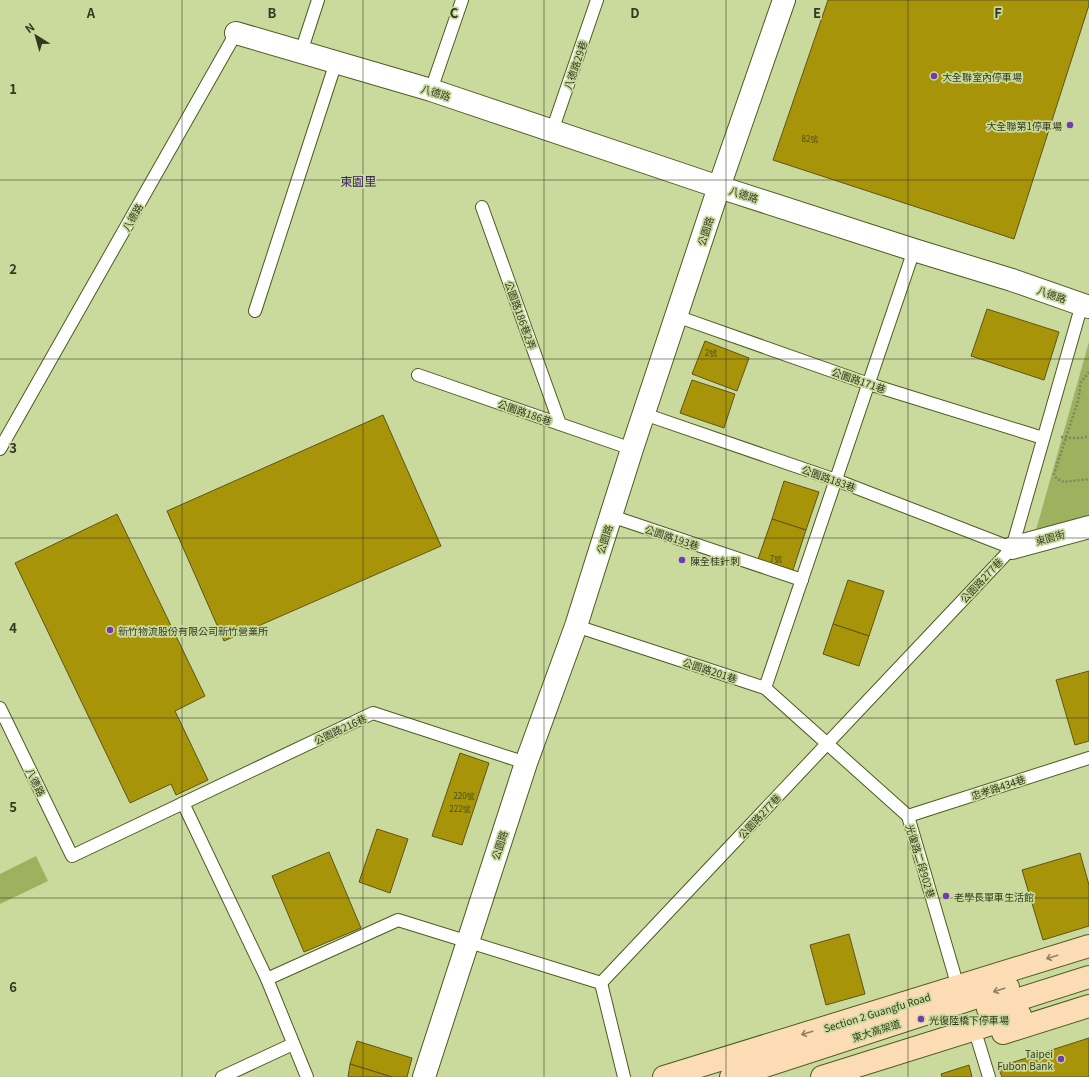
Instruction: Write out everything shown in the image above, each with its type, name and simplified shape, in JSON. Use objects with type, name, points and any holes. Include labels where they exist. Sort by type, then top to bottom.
[{"type":"main road","name":"Section 2 Guangfu Road","points":[[664,1077],[1089,946]]},
{"type":"main road","name":"東大高架道","points":[[731,1077],[1089,961]]},
{"type":"main road","points":[[771,1077],[1089,977]]},
{"type":"main road","points":[[822,1077],[1089,993]]},
{"type":"main road","points":[[865,1077],[1089,1006]]},
{"type":"street","name":"公園路","points":[[424,1077],[526,763],[576,626],[676,316],[784,0]]},
{"type":"street","name":"八德路","points":[[236,33],[431,90],[720,187],[1012,280],[1085,306]]},
{"type":"street","name":"東園街","points":[[1012,548],[1089,527]]},
{"type":"lane","points":[[301,52],[318,0]]},
{"type":"lane","points":[[431,90],[462,0]]},
{"type":"lane","name":"八德路29巷","points":[[552,131],[597,0]]},
{"type":"lane","name":"八德路","points":[[0,449],[236,33]]},
{"type":"lane","points":[[256,311],[336,62]]},
{"type":"lane","name":"公園路186巷2弄","points":[[482,207],[560,424]]},
{"type":"lane","points":[[765,688],[914,250]]},
{"type":"lane","points":[[1012,548],[1044,436],[1085,306]]},
{"type":"lane","name":"公園路171巷","points":[[676,316],[869,384],[1044,436]]},
{"type":"lane","name":"公園路186巷","points":[[418,375],[632,449]]},
{"type":"lane","name":"公園路183巷","points":[[644,414],[836,480],[1012,548]]},
{"type":"lane","name":"公園路193巷","points":[[611,516],[802,580]]},
{"type":"lane","name":"公園路277巷","points":[[601,983],[1012,548]]},
{"type":"lane","name":"公園路201巷","points":[[576,626],[765,688],[827,744]]},
{"type":"lane","name":"八德路","points":[[0,708],[72,856]]},
{"type":"lane","name":"公園路216巷","points":[[72,856],[373,713],[526,763]]},
{"type":"lane","name":"光復路二段902巷","points":[[827,744],[908,816],[958,987]]},
{"type":"lane","name":"忠孝路434巷","points":[[908,816],[1089,758]]},
{"type":"lane","points":[[183,803],[267,979],[307,1077]]},
{"type":"lane","points":[[267,979],[398,920],[601,983],[624,1077]]},
{"type":"lane","points":[[978,1040],[989,1077]]},
{"type":"lane","points":[[222,1077],[293,1044]]},
{"type":"path","points":[[1089,372],[1081,382],[1078,401],[1054,474],[1057,479],[1064,482],[1089,479]]},
{"type":"path","points":[[1044,436],[1067,438],[1082,438],[1089,436]]},
{"type":"green space","points":[[1089,342],[1089,515],[1036,530]]},
{"type":"green space","points":[[36,856],[48,881],[0,904],[0,874]]},
{"type":"building","name":"大全聯室內停車場","points":[[828,0],[1089,0],[1089,5],[1014,239],[773,160]]},
{"type":"building","points":[[987,309],[1059,332],[1044,380],[971,356]]},
{"type":"building","points":[[705,341],[749,358],[737,391],[692,374]]},
{"type":"building","points":[[692,380],[735,394],[724,428],[680,413]]},
{"type":"building","points":[[383,415],[441,546],[224,641],[167,511]]},
{"type":"building","points":[[784,481],[819,492],[806,530],[772,519]]},
{"type":"building","name":"新竹物流股份有限公司新竹營業所","points":[[117,514],[205,696],[175,711],[208,780],[176,795],[171,784],[130,803],[15,563]]},
{"type":"building","points":[[772,519],[806,530],[791,576],[756,565]]},
{"type":"building","points":[[848,580],[884,591],[869,636],[833,624]]},
{"type":"building","points":[[833,624],[869,636],[859,666],[823,654]]},
{"type":"building","points":[[1089,671],[1089,741],[1075,745],[1056,680]]},
{"type":"building","points":[[460,753],[489,763],[462,845],[432,836]]},
{"type":"building","points":[[377,829],[408,839],[390,893],[359,882]]},
{"type":"building","points":[[329,852],[361,928],[304,952],[272,876]]},
{"type":"building","points":[[1080,853],[1089,885],[1089,926],[1043,940],[1022,870]]},
{"type":"building","points":[[849,934],[865,994],[826,1005],[810,945]]},
{"type":"building","points":[[1089,1038],[1089,1077],[1002,1077],[998,1067]]},
{"type":"building","points":[[357,1041],[412,1058],[407,1077],[392,1077],[350,1064]]},
{"type":"building","points":[[350,1064],[392,1077],[348,1077]]},
{"type":"building","points":[[969,1065],[972,1077],[942,1077],[941,1074]]},
{"type":"place","name":"大全聯室內停車場","points":[[934,76]]},
{"type":"place","name":"大全聯第1停車場","points":[[1070,125]]},
{"type":"place","name":"陳全桂針刺","points":[[682,560]]},
{"type":"place","name":"新竹物流股份有限公司新竹營業所","points":[[110,630]]},
{"type":"place","name":"老學長單車生活館","points":[[946,896]]},
{"type":"place","name":"光復陸橋下停車場","points":[[921,1019]]},
{"type":"place","name":"Taipei Fubon Bank","points":[[1061,1059]]},
{"type":"district","name":"東園里","points":[[358,180]]}]
